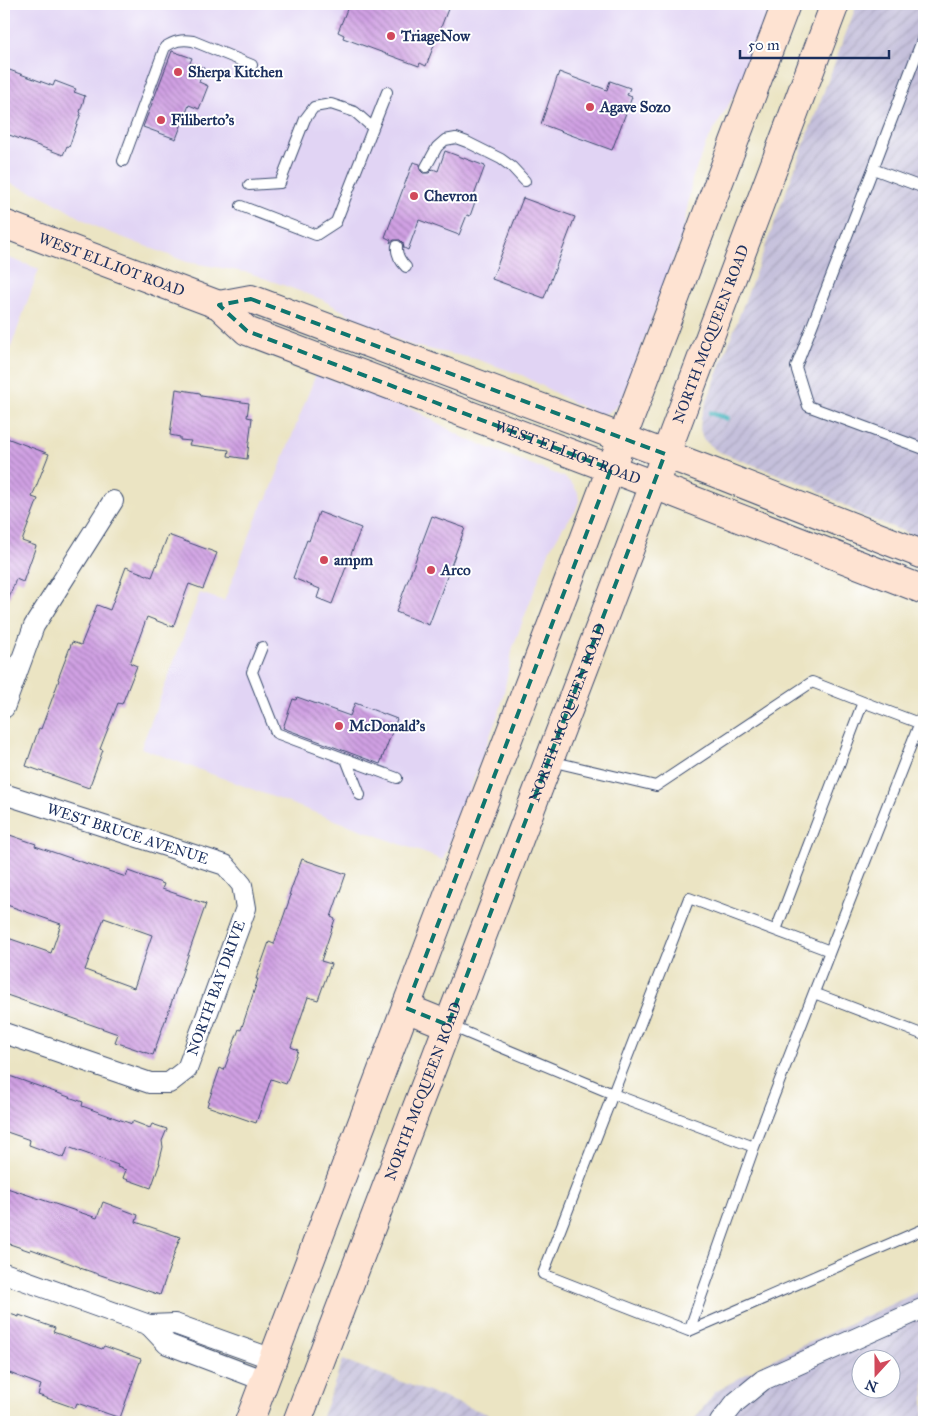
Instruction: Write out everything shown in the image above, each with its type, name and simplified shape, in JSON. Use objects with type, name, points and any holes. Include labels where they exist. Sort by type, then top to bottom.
[{"type":"main road","points":[[249,1422],[786,4]]},
{"type":"main road","name":"NORTH MCQUEEN ROAD","points":[[297,1422],[835,4]]},
{"type":"main road","name":"WEST ELLIOT ROAD","points":[[4,224],[219,305],[248,331],[924,590]]},
{"type":"main road","points":[[219,305],[251,299],[665,454],[924,555]]},
{"type":"main road","points":[[406,1008],[448,1025]]},
{"type":"street","points":[[4,708],[12,662],[113,501]]},
{"type":"street","name":"WEST BRUCE AVENUE","points":[[4,794],[225,865],[242,886]]},
{"type":"street","name":"NORTH BAY DRIVE","points":[[4,1033],[150,1083],[169,1083],[187,1069],[246,908],[242,886]]},
{"type":"street","points":[[4,1273],[149,1325],[175,1324],[191,1330],[269,1370]]},
{"type":"street","points":[[720,1422],[736,1402],[762,1380],[924,1308]]},
{"type":"street","points":[[149,1325],[167,1344],[183,1350],[269,1370]]},
{"type":"street","points":[[183,1350],[191,1330]]},
{"type":"lane","points":[[924,35],[796,368],[808,406],[924,449]]},
{"type":"lane","points":[[123,161],[165,47],[173,42],[182,40],[192,41],[252,65]]},
{"type":"lane","points":[[241,206],[316,235],[336,222],[387,92]]},
{"type":"lane","points":[[249,186],[280,183],[304,119],[314,107],[331,104],[355,112],[373,128]]},
{"type":"lane","points":[[426,167],[437,148],[445,140],[456,138],[501,158],[525,182]]},
{"type":"lane","points":[[873,169],[924,188]]},
{"type":"lane","points":[[397,246],[400,262],[406,267]]},
{"type":"lane","points":[[262,647],[252,672],[276,733],[397,778]]},
{"type":"lane","points":[[548,761],[656,786],[812,682],[922,724]]},
{"type":"lane","points":[[776,930],[863,702]]},
{"type":"lane","points":[[688,1331],[754,1147],[830,951],[922,724],[924,712]]},
{"type":"lane","points":[[346,759],[360,795]]},
{"type":"lane","points":[[830,951],[689,898],[543,1274],[688,1331],[924,1229]]},
{"type":"lane","points":[[814,993],[924,1035]]},
{"type":"lane","points":[[448,1025],[613,1094],[754,1147]]},
{"type":"highlighted area","points":[[251,299],[665,454],[448,1025],[406,1008],[611,469],[247,331],[219,305]]},
{"type":"shaded area","points":[[4,4],[771,4],[742,82],[706,144],[692,179],[683,234],[623,397],[616,407],[608,413],[594,414],[522,375],[476,359],[413,346],[385,334],[321,299],[250,273],[187,262],[98,228],[43,196],[4,181]]},
{"type":"shaded area","points":[[857,4],[924,4],[924,539],[863,516],[814,488],[717,451],[703,439],[700,429],[701,417]]},
{"type":"shaded area","points":[[4,256],[39,269],[4,367]]},
{"type":"shaded area","points":[[316,374],[415,410],[466,439],[564,477],[573,485],[578,493],[579,501],[575,512],[563,527],[550,549],[513,647],[501,707],[443,860],[141,748],[200,593],[224,601],[264,499],[267,500]]},
{"type":"shaded area","points":[[924,1289],[924,1422],[694,1422],[715,1392],[769,1361]]},
{"type":"shaded area","points":[[343,1360],[509,1422],[320,1422]]},
{"type":"building","name":"TriageNow","points":[[349,4],[434,4],[448,9],[426,66],[420,63],[419,66],[343,38],[344,35],[338,32]]},
{"type":"building","points":[[172,51],[192,58],[190,63],[204,68],[199,82],[208,86],[199,109],[189,105],[176,139],[143,127]]},
{"type":"building","points":[[4,68],[53,86],[55,81],[76,89],[74,92],[85,96],[69,147],[67,146],[63,155],[4,133]]},
{"type":"building","name":"Agave Sozo","points":[[559,72],[607,90],[610,81],[630,88],[627,95],[632,97],[612,150],[541,124]]},
{"type":"building","name":"Chevron","points":[[445,151],[485,166],[473,198],[476,199],[470,216],[467,215],[459,235],[419,220],[408,250],[404,248],[400,240],[394,240],[390,243],[391,240],[385,237],[413,162],[420,164],[420,170],[423,173],[429,173],[433,169],[438,171]]},
{"type":"building","name":"Chevron","points":[[523,198],[575,217],[544,298],[492,279]]},
{"type":"building","points":[[176,389],[200,393],[201,396],[249,403],[247,417],[252,418],[247,459],[228,456],[229,450],[189,445],[191,441],[180,440],[180,437],[170,435]]},
{"type":"building","points":[[4,437],[49,454],[32,497],[38,499],[22,541],[36,546],[23,582],[16,579],[5,609],[4,609]]},
{"type":"building","name":"ampm","points":[[319,512],[361,528],[332,604],[317,598],[320,589],[293,578]]},
{"type":"building","name":"Arco","points":[[432,516],[465,528],[429,625],[396,612]]},
{"type":"building","points":[[168,535],[217,553],[203,589],[189,584],[173,627],[147,617],[130,663],[137,666],[122,704],[118,703],[100,749],[103,750],[89,788],[26,766],[72,642],[81,645],[97,605],[110,610],[126,567],[152,577]]},
{"type":"building","name":"McDonald's","points":[[297,697],[350,716],[355,703],[397,719],[380,764],[283,728],[293,699],[296,700]]},
{"type":"building","points":[[4,833],[36,844],[35,846],[126,877],[128,871],[164,884],[162,889],[206,904],[153,1055],[115,1042],[118,1034],[4,994],[4,949],[8,938],[51,953],[61,924],[4,904]],"holes":[[[104,918],[152,935],[134,988],[85,970]]]},
{"type":"building","points":[[302,859],[346,874],[331,917],[335,919],[321,961],[331,964],[318,1000],[308,997],[291,1047],[298,1050],[286,1084],[271,1079],[256,1123],[207,1106],[220,1068],[224,1070],[239,1029],[241,1030],[269,942],[274,944]]},
{"type":"building","points":[[4,1074],[83,1102],[82,1106],[132,1124],[132,1121],[150,1128],[152,1124],[167,1129],[162,1141],[163,1147],[160,1163],[151,1188],[123,1178],[126,1170],[117,1167],[118,1165],[68,1147],[64,1158],[29,1145],[30,1140],[4,1131]]},
{"type":"building","points":[[4,1187],[97,1218],[103,1202],[138,1215],[136,1222],[180,1237],[160,1295],[31,1249],[30,1251],[4,1242]]},
{"type":"building","points":[[4,1312],[19,1317],[19,1315],[55,1328],[53,1332],[102,1349],[104,1346],[141,1359],[120,1418],[77,1403],[75,1408],[38,1395],[41,1385],[4,1371]]},
{"type":"waterway","points":[[711,413],[727,418]]},
{"type":"place","name":"TriageNow","points":[[391,36]]},
{"type":"place","name":"Sherpa Kitchen","points":[[178,72]]},
{"type":"place","name":"Agave Sozo","points":[[590,107]]},
{"type":"place","name":"Filiberto's","points":[[161,120]]},
{"type":"place","name":"Chevron","points":[[414,196]]},
{"type":"place","name":"ampm","points":[[324,560]]},
{"type":"place","name":"Arco","points":[[431,570]]},
{"type":"place","name":"McDonald's","points":[[339,726]]}]
